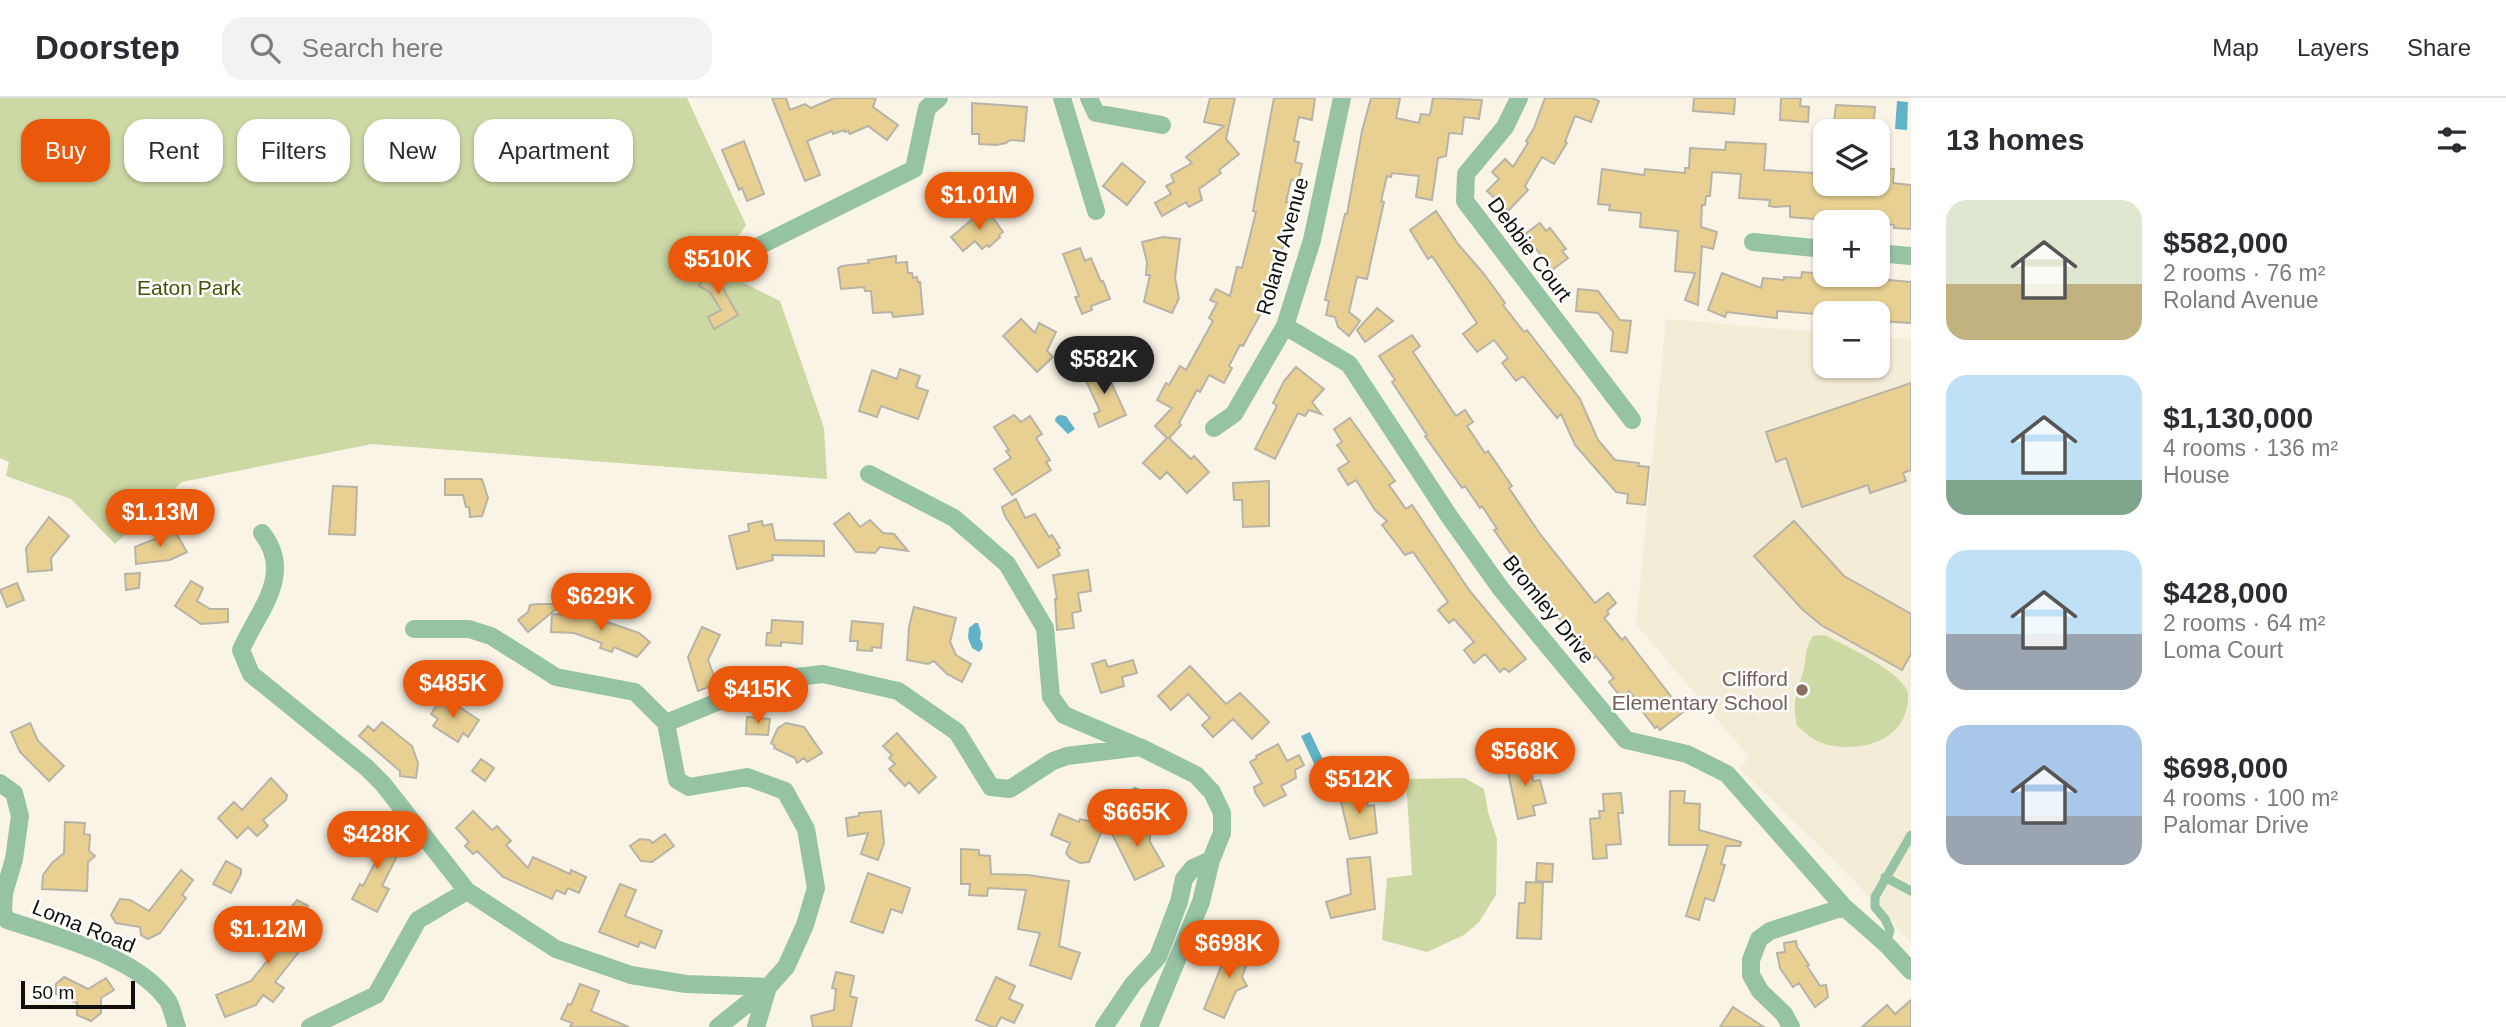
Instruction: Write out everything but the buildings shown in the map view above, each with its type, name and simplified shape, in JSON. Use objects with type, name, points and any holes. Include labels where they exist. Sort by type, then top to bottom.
[{"type":"street","points":[[753,249],[914,169],[926,108],[939,98]]},
{"type":"street","points":[[1062,98],[1092,190],[1096,211]]},
{"type":"street","points":[[1089,98],[1096,113],[1162,125]]},
{"type":"street","name":"Roland Avenue","points":[[1214,428],[1234,415],[1285,326],[1312,240],[1342,98]]},
{"type":"street","name":"Debbie Court","points":[[1519,98],[1505,127],[1466,174],[1465,201],[1632,419]]},
{"type":"street","points":[[1753,242],[1813,247]]},
{"type":"street","points":[[1890,254],[1911,256]]},
{"type":"street","name":"Bromley Drive","points":[[1285,326],[1349,365],[1501,589],[1626,740],[1687,754],[1727,774],[1844,907],[1886,944],[1911,971]]},
{"type":"street","points":[[869,474],[954,518],[1007,564],[1045,628],[1051,697],[1064,715],[1140,747],[1196,775],[1212,792],[1222,813],[1222,833],[1211,860],[1201,902],[1149,1027]]},
{"type":"street","points":[[262,533],[270,543],[276,562],[271,594],[251,626],[241,650],[251,674],[367,768],[401,804],[467,891],[556,949],[631,975],[686,984],[768,987]]},
{"type":"street","points":[[414,629],[469,629],[491,636],[556,677],[635,692],[666,723],[677,780],[690,787],[747,777],[785,791],[806,829],[816,888],[805,925],[786,967],[768,987],[718,1027]]},
{"type":"street","points":[[666,723],[771,680],[823,674],[898,691],[957,732],[991,787],[1010,789],[1053,761],[1068,756],[1140,747]]},
{"type":"street","name":"Loma Road","points":[[0,783],[14,793],[20,816],[14,859],[3,903],[7,920],[83,946],[131,968],[169,1002],[177,1027]]},
{"type":"street","points":[[1104,1027],[1133,984],[1158,957],[1179,902],[1184,879],[1193,868],[1211,860]]},
{"type":"street","points":[[310,1027],[376,995],[418,920],[467,891]]},
{"type":"street","points":[[1791,1027],[1784,1014],[1760,991],[1751,975],[1751,960],[1759,939],[1770,931],[1844,907]]},
{"type":"street","points":[[756,1027],[768,987]]},
{"type":"lane","points":[[1886,944],[1890,930],[1875,907],[1875,897],[1911,835]]},
{"type":"lane","points":[[1885,877],[1911,891]]},
{"type":"shaded area","name":"Clifford Elementary School","points":[[1666,319],[1813,332],[1813,378],[1890,378],[1890,338],[1911,340],[1911,943],[1849,875],[1739,768],[1749,757],[1636,624]]},
{"type":"green space","name":"Eaton Park","points":[[0,98],[687,98],[746,225],[731,246],[736,279],[780,301],[824,428],[827,479],[372,444],[182,482],[115,544],[71,499],[6,476],[9,462],[0,458]]},
{"type":"green space","points":[[1825,635],[1883,667],[1902,683],[1908,692],[1906,710],[1900,724],[1890,735],[1862,746],[1832,746],[1819,742],[1797,726],[1796,699],[1808,646],[1813,636]]},
{"type":"green space","points":[[1465,778],[1484,789],[1497,839],[1496,895],[1479,922],[1464,935],[1427,952],[1382,940],[1387,878],[1412,875],[1406,779]]},
{"type":"water","points":[[1897,101],[1908,102],[1907,130],[1895,129]]},
{"type":"water","points":[[1060,415],[1066,416],[1075,429],[1068,434],[1055,421]]},
{"type":"water","points":[[978,623],[983,644],[979,652],[972,648],[968,638],[969,628]]},
{"type":"water","points":[[1310,732],[1328,770],[1319,774],[1301,736]]},
{"type":"water","points":[[1135,787],[1147,792],[1154,791],[1156,801],[1147,805],[1133,800],[1130,790]]},
{"type":"place","name":"Clifford Elementary School","points":[[1802,690]]}]
